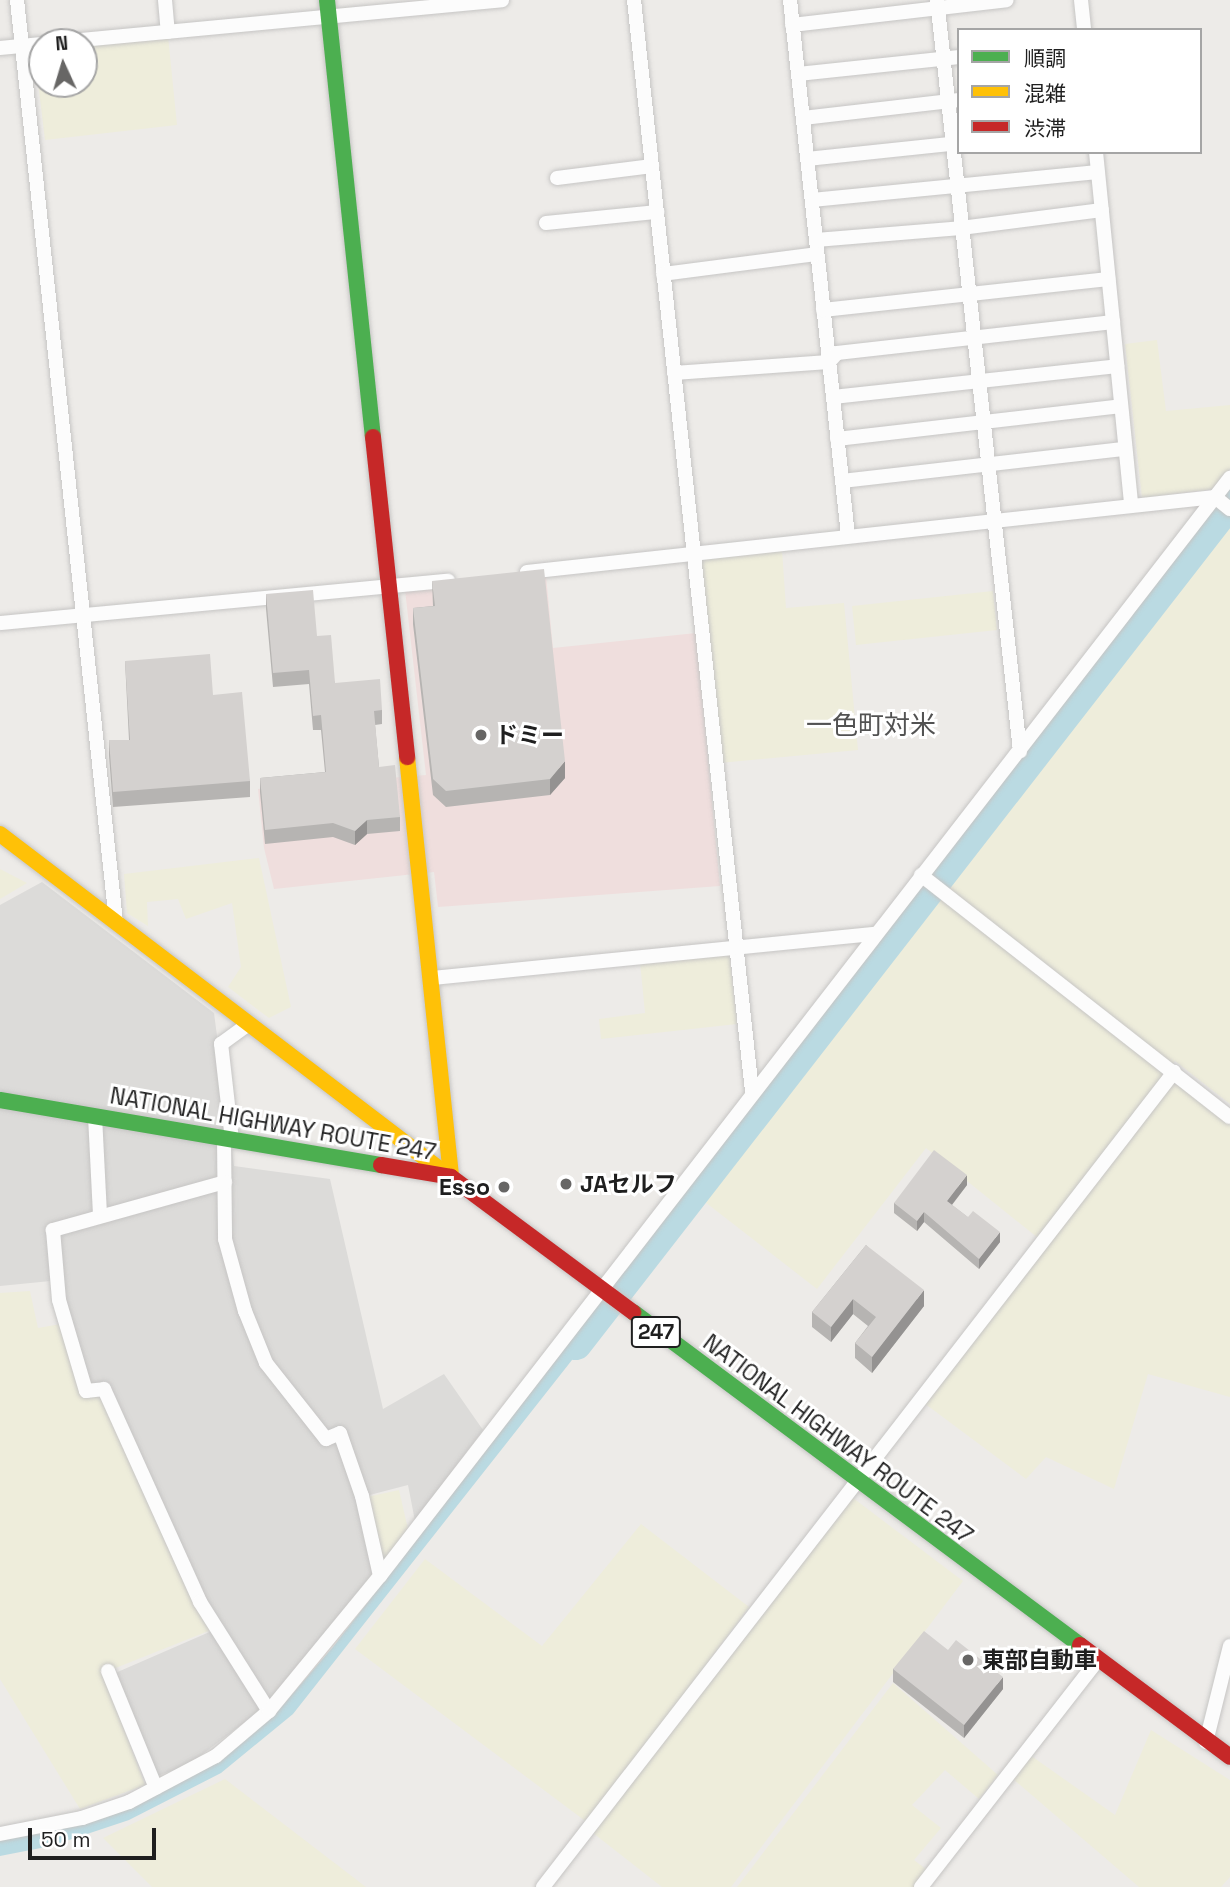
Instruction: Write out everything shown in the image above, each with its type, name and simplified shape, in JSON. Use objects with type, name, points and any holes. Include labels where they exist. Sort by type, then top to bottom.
[{"type":"main road","points":[[327,0],[451,1177]]},
{"type":"main road","points":[[0,834],[451,1177]]},
{"type":"main road","name":"NATIONAL HIGHWAY ROUTE 247","points":[[0,1100],[451,1177],[1096,1662],[1230,1757]]},
{"type":"street","points":[[17,0],[116,922]]},
{"type":"street","points":[[165,0],[168,32]]},
{"type":"street","points":[[98,38],[502,0]]},
{"type":"street","points":[[634,0],[733,947],[752,1092]]},
{"type":"street","points":[[790,0],[848,536]]},
{"type":"street","points":[[792,25],[937,4],[1007,0]]},
{"type":"street","points":[[1081,0],[1084,28]]},
{"type":"street","points":[[937,4],[943,59],[953,101],[961,228],[1020,751]]},
{"type":"street","points":[[0,48],[28,45]]},
{"type":"street","points":[[798,74],[957,57]]},
{"type":"street","points":[[803,118],[953,101]]},
{"type":"street","points":[[807,159],[956,143]]},
{"type":"street","points":[[1096,154],[1131,505]]},
{"type":"street","points":[[557,178],[652,166]]},
{"type":"street","points":[[811,200],[1098,172]]},
{"type":"street","points":[[663,274],[817,247],[1102,210]]},
{"type":"street","points":[[546,223],[657,212]]},
{"type":"street","points":[[823,310],[1108,279]]},
{"type":"street","points":[[674,373],[829,362],[837,353],[1113,322]]},
{"type":"street","points":[[833,397],[978,379],[1117,366]]},
{"type":"street","points":[[837,439],[1121,406]]},
{"type":"street","points":[[842,481],[1125,449]]},
{"type":"street","points":[[0,1834],[82,1818],[156,1788],[216,1756],[269,1711],[380,1576],[602,1291],[752,1092],[1230,478]]},
{"type":"street","points":[[507,574],[1215,497],[1230,509]]},
{"type":"street","points":[[0,623],[467,579]]},
{"type":"street","points":[[921,875],[1230,1117]]},
{"type":"street","points":[[432,978],[876,934]]},
{"type":"street","points":[[249,1024],[221,1044],[228,1139],[225,1240],[244,1311],[274,1374],[326,1439],[340,1433],[362,1496],[380,1576]]},
{"type":"street","points":[[543,1887],[1174,1072]]},
{"type":"street","points":[[95,1116],[100,1215]]},
{"type":"street","points":[[225,1182],[53,1230],[59,1300],[86,1391],[104,1389],[200,1602],[269,1711]]},
{"type":"street","points":[[1206,1742],[1230,1646]]},
{"type":"street","points":[[921,1887],[1096,1662]]},
{"type":"street","points":[[108,1671],[156,1788]]},
{"type":"shaded area","points":[[546,576],[553,648],[696,633],[720,886],[438,907],[434,872],[274,889],[264,848],[258,789],[426,775],[405,590]]},
{"type":"shaded area","points":[[42,882],[214,1013],[234,1166],[330,1179],[383,1409],[444,1374],[483,1430],[415,1521],[408,1485],[358,1498],[375,1575],[262,1709],[188,1765],[154,1777],[113,1674],[221,1627],[89,1387],[62,1300],[61,1280],[0,1286],[0,905]]},
{"type":"green space","points":[[168,36],[177,125],[45,140],[40,98],[98,98],[98,44]]},
{"type":"green space","points":[[1157,340],[1166,411],[1230,405],[1230,469],[1213,489],[1142,498],[1125,344]]},
{"type":"green space","points":[[1230,521],[1230,1104],[1175,1061],[1038,1238],[926,1148],[817,1289],[705,1202]]},
{"type":"green space","points":[[782,550],[786,608],[844,603],[858,750],[720,763],[700,559]]},
{"type":"green space","points":[[993,591],[997,630],[856,645],[852,606]]},
{"type":"green space","points":[[259,858],[291,1007],[269,1018],[228,987],[241,967],[232,903],[186,919],[178,899],[147,902],[148,926],[127,913],[124,874]]},
{"type":"green space","points":[[0,869],[27,883],[0,899]]},
{"type":"green space","points":[[729,952],[737,1024],[601,1039],[599,1019],[645,1013],[640,962]]},
{"type":"green space","points":[[1175,1079],[1230,1123],[1230,1397],[1148,1374],[1114,1489],[1046,1457],[1026,1479],[924,1403]]},
{"type":"green space","points":[[30,1291],[38,1328],[61,1324],[82,1395],[102,1393],[211,1630],[103,1673],[145,1785],[80,1809],[0,1679],[0,1293]]},
{"type":"green space","points":[[399,1490],[408,1529],[384,1561],[367,1497]]},
{"type":"green space","points":[[853,1498],[963,1581],[731,1887],[662,1887],[593,1833]]},
{"type":"green space","points":[[641,1524],[749,1607],[588,1823],[355,1649],[425,1559],[542,1646]]},
{"type":"green space","points":[[893,1683],[998,1775],[979,1799],[945,1770],[912,1805],[941,1828],[914,1860],[927,1870],[914,1887],[737,1887]]},
{"type":"green space","points":[[1151,1730],[1230,1780],[1230,1877],[1221,1887],[1139,1887],[1012,1778],[1030,1755],[1115,1815]]},
{"type":"green space","points":[[225,1779],[366,1887],[152,1887],[103,1838]]},
{"type":"water","points":[[598,1306],[609,1313],[293,1714],[221,1773],[129,1820],[51,1846],[0,1856],[0,1840],[137,1804],[277,1712],[333,1647]]},
{"type":"building","points":[[544,569],[565,761],[550,779],[446,791],[433,779],[413,608],[435,606],[432,581]]},
{"type":"building","points":[[313,590],[317,636],[331,635],[335,683],[380,679],[382,710],[374,711],[379,767],[395,765],[400,817],[367,820],[355,831],[333,823],[265,830],[260,778],[326,772],[321,715],[313,716],[309,670],[273,673],[266,594]]},
{"type":"building","points":[[210,654],[213,695],[242,692],[250,781],[113,792],[109,740],[130,740],[125,661]]},
{"type":"building","points":[[934,1150],[967,1175],[947,1201],[968,1217],[973,1211],[1000,1232],[979,1259],[924,1212],[917,1221],[894,1203]]},
{"type":"building","points":[[866,1245],[924,1290],[872,1357],[855,1343],[876,1317],[853,1299],[831,1327],[812,1312]]},
{"type":"building","points":[[924,1631],[948,1650],[956,1640],[1003,1677],[964,1725],[893,1669]]},
{"type":"waterway","points":[[576,1344],[1230,502]]},
{"type":"traffic: fast","points":[[327,0],[373,437]]},
{"type":"traffic: fast","points":[[0,1100],[381,1165]]},
{"type":"traffic: fast","points":[[633,1312],[1080,1645]]},
{"type":"traffic: slow","points":[[407,757],[451,1177]]},
{"type":"traffic: slow","points":[[0,834],[450,1177]]},
{"type":"traffic: jam","points":[[373,437],[407,757]]},
{"type":"traffic: jam","points":[[381,1165],[451,1177],[633,1312]]},
{"type":"traffic: jam","points":[[1080,1645],[1230,1757]]},
{"type":"place","name":"ドミー","points":[[481,735]]},
{"type":"place","name":"JAセルフ","points":[[566,1184]]},
{"type":"place","name":"Esso","points":[[504,1187]]},
{"type":"place","name":"東部自動車","points":[[968,1660]]},
{"type":"district","name":"一色町対米","points":[[871,726]]}]
